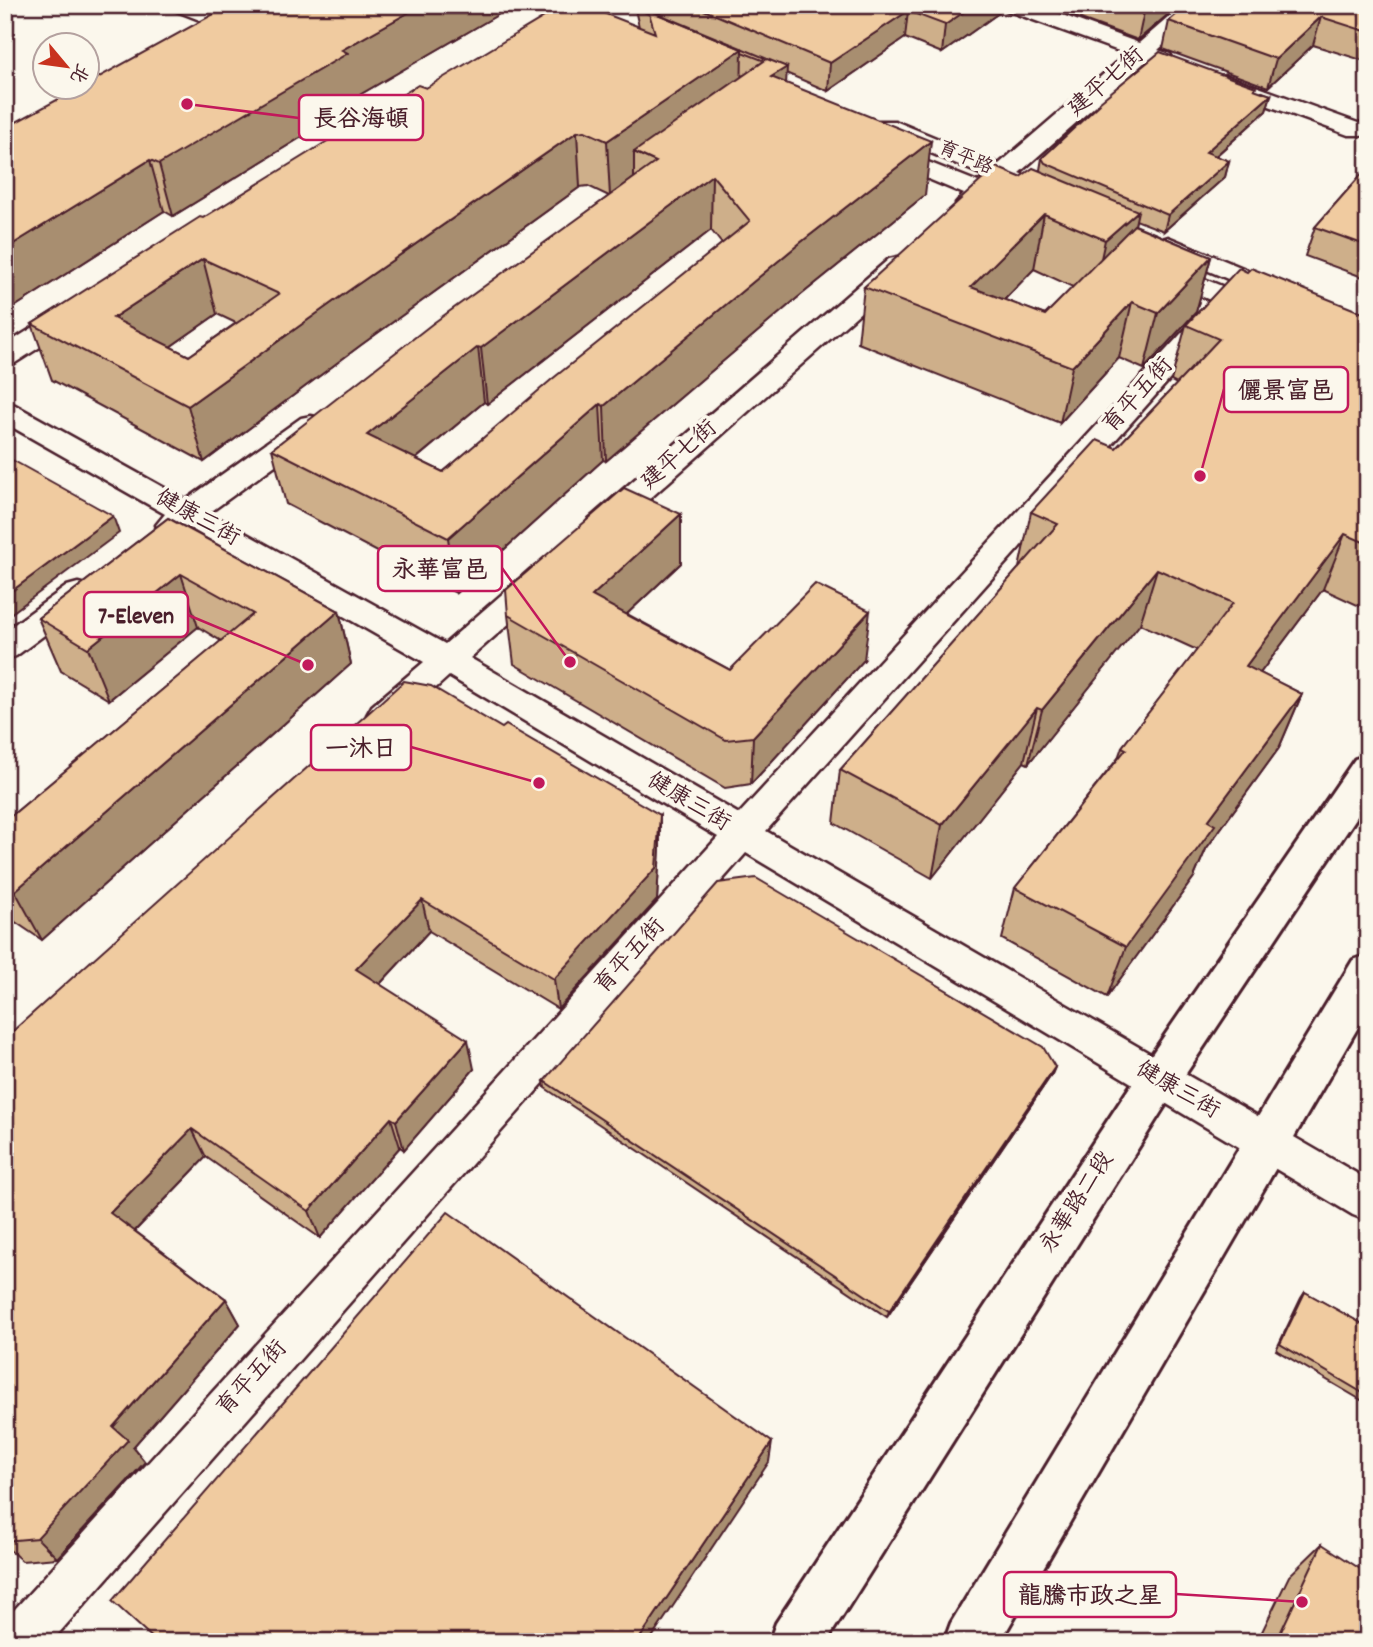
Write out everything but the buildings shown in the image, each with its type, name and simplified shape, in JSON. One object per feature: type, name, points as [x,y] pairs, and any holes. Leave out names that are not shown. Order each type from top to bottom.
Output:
[{"type":"street","points":[[179,59],[214,39],[222,21],[182,5]]},
{"type":"street","points":[[600,5],[699,47]]},
{"type":"street","points":[[1014,5],[1180,66]]},
{"type":"street","name":"建平七街","points":[[949,220],[1196,5]]},
{"type":"street","points":[[548,13],[617,38]]},
{"type":"street","points":[[1205,75],[1356,130],[1368,128]]},
{"type":"street","name":"育平路","points":[[862,116],[991,184],[1018,209]]},
{"type":"street","name":"育平路","points":[[866,144],[991,184],[1038,190]]},
{"type":"street","points":[[1150,237],[1238,288],[1279,319]]},
{"type":"street","name":"建平七街","points":[[363,734],[918,248]]},
{"type":"street","points":[[1142,261],[1238,288],[1368,330]]},
{"type":"street","name":"育平五街","points":[[15,1636],[1238,288]]},
{"type":"street","points":[[5,357],[99,298]]},
{"type":"street","points":[[155,537],[334,409]]},
{"type":"street","name":"健康三街","points":[[5,411],[447,660],[1368,1202]]},
{"type":"street","points":[[5,648],[102,577]]},
{"type":"street","name":"永華路二段","points":[[795,1642],[1158,1080],[1368,769]]},
{"type":"street","points":[[970,1642],[1368,972]]},
{"type":"place","name":"長谷海頓","points":[[187,104]]},
{"type":"place","name":"儷景富邑","points":[[1200,476]]},
{"type":"place","name":"永華富邑","points":[[570,662]]},
{"type":"place","name":"7-Eleven","points":[[308,665]]},
{"type":"place","name":"一沐日","points":[[539,783]]},
{"type":"place","name":"龍騰市政之星","points":[[1302,1602]]}]
